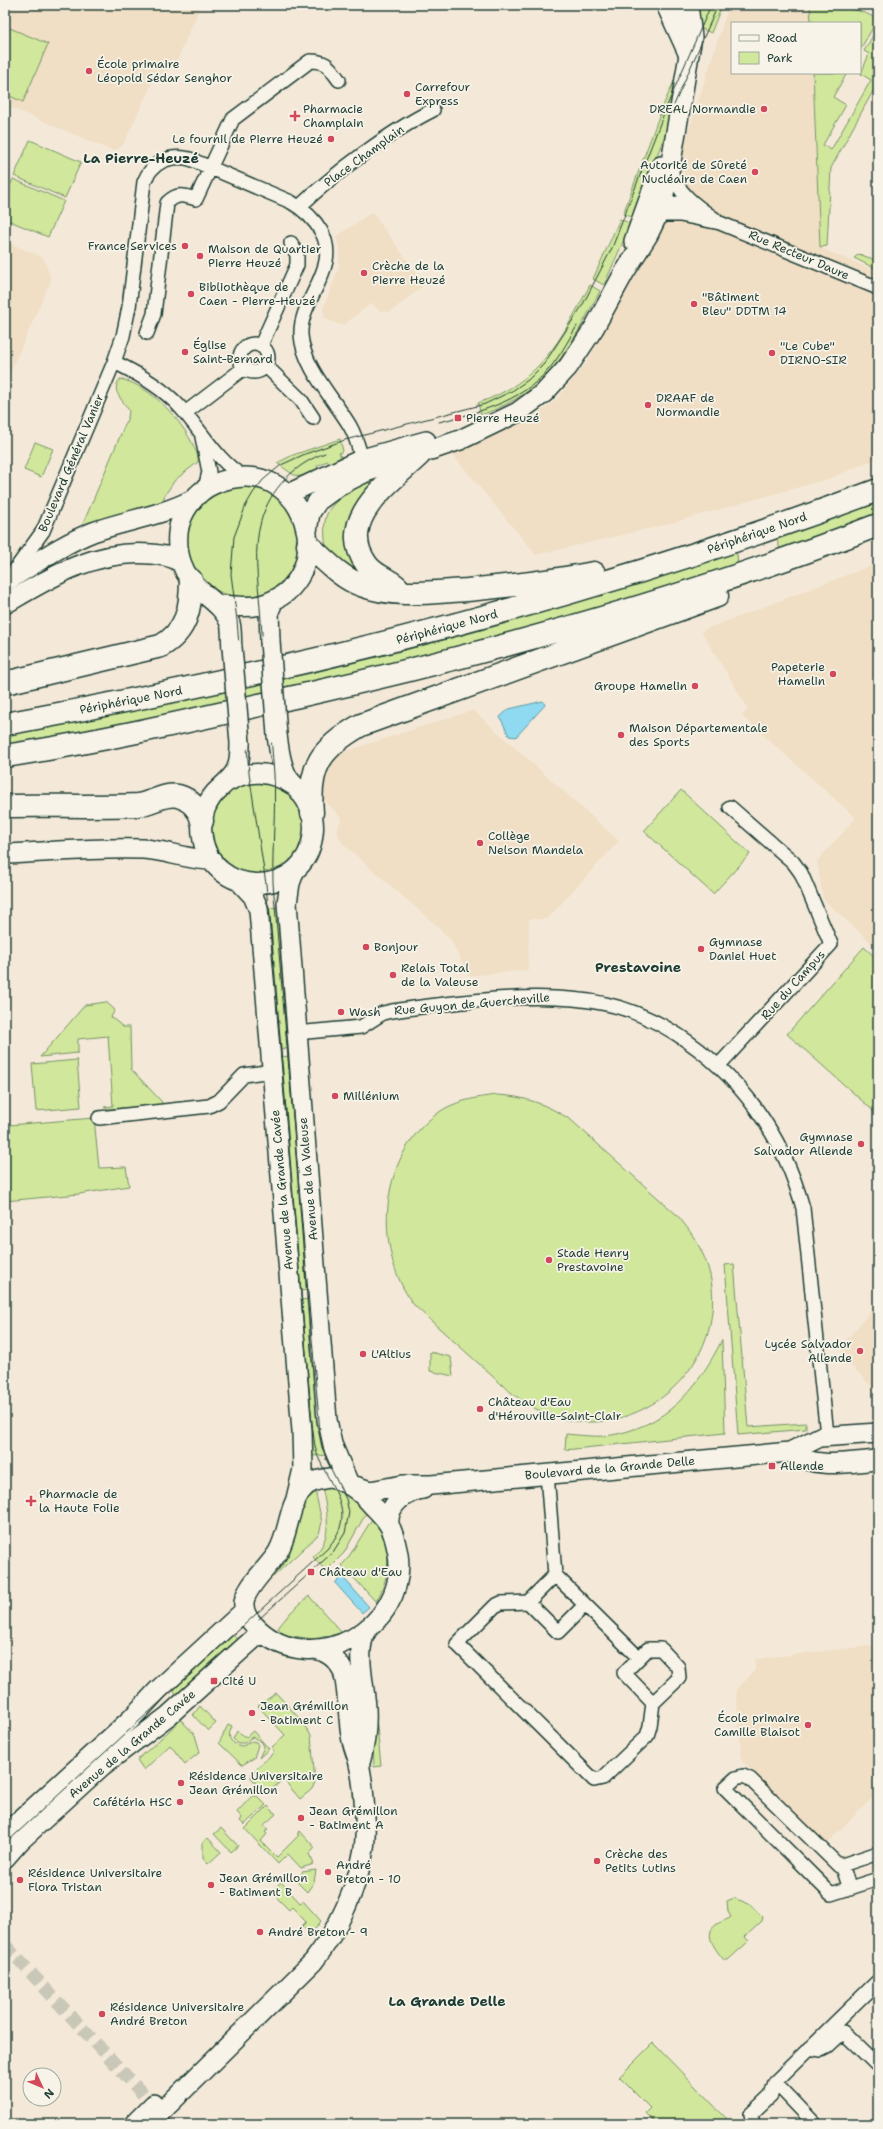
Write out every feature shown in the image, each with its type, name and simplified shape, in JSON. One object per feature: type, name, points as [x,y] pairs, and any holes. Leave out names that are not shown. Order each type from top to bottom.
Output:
[{"type":"highway","points":[[402,593],[396,586],[373,572],[364,560],[358,545],[357,528],[362,513],[370,503],[419,455]]},
{"type":"highway","name":"Périphérique Nord","points":[[5,724],[200,686],[332,657],[553,598],[650,569],[878,490]]},
{"type":"highway","points":[[5,756],[211,716],[408,671],[595,619],[815,549],[878,525]]},
{"type":"highway","points":[[308,538],[338,572],[360,585],[386,592],[402,593],[452,591],[550,581],[594,573],[626,565],[650,569]]},
{"type":"highway","points":[[408,671],[433,676],[745,586],[814,564],[878,540]]},
{"type":"highway","points":[[5,683],[161,646],[177,635],[186,621],[191,601],[186,571]]},
{"type":"highway","points":[[312,813],[310,798],[313,779],[322,756],[337,739],[361,725],[745,586]]},
{"type":"highway","points":[[5,806],[138,805],[176,796],[185,799],[194,806],[201,816],[202,828]]},
{"type":"main road","points":[[219,605],[248,607],[274,600],[291,587],[305,561],[310,513],[318,501],[364,465],[419,455],[460,440],[518,412],[531,403],[559,378],[583,346],[624,273],[648,235],[676,127],[685,80],[688,53],[692,37],[688,5]]},
{"type":"main road","points":[[669,7],[688,53]]},
{"type":"main road","points":[[624,273],[655,208]]},
{"type":"main road","points":[[288,494],[364,465],[394,449],[489,425]]},
{"type":"main road","points":[[7,581],[72,541],[93,532],[167,511],[219,482],[244,478],[270,481],[288,494],[302,514],[308,538]]},
{"type":"main road","points":[[178,854],[191,847],[202,828],[209,801],[227,782],[238,764],[240,743],[230,623],[219,605],[198,589],[186,571],[178,548],[178,531],[181,521],[199,494]]},
{"type":"main road","points":[[10,601],[67,569],[95,559],[138,553],[165,556],[186,571]]},
{"type":"main road","points":[[202,828],[206,849],[212,860],[224,873],[240,882],[253,884],[273,883],[295,870],[306,857],[312,843],[314,828],[312,813],[304,797],[293,784],[282,766],[277,735],[269,611],[274,600]]},
{"type":"main road","points":[[227,782],[242,775],[258,773],[274,775],[293,784]]},
{"type":"main road","points":[[5,854],[144,849],[178,854],[195,860],[212,860]]},
{"type":"main road","name":"Avenue de la Valeuse","points":[[295,870],[290,883],[287,903],[327,1420],[335,1453],[349,1484]]},
{"type":"main road","name":"Avenue de la Grande Cavée","points":[[240,882],[252,896],[258,910],[302,1431],[303,1469],[295,1503]]},
{"type":"main road","name":"Boulevard de la Grande Delle","points":[[295,1503],[304,1488],[313,1481],[329,1478],[370,1491],[403,1484],[431,1485],[790,1452],[797,1447],[821,1437],[878,1433]]},
{"type":"main road","points":[[821,1437],[812,1447],[812,1452],[823,1464]]},
{"type":"main road","points":[[790,1452],[798,1458],[823,1464],[878,1460]]},
{"type":"main road","points":[[295,1503],[281,1546],[268,1568],[247,1593],[244,1611],[267,1637],[293,1648],[316,1649],[349,1641],[367,1630],[388,1605],[398,1579],[397,1550],[389,1524],[369,1502],[349,1484]]},
{"type":"main road","name":"Boulevard de la Grande Delle","points":[[389,1524],[392,1510],[402,1497],[406,1494],[425,1489],[431,1485]]},
{"type":"main road","name":"Avenue de la Grande Cavée","points":[[5,1834],[130,1720],[158,1690],[244,1611]]},
{"type":"main road","points":[[360,1765],[365,1743],[366,1720],[360,1648],[367,1630]]},
{"type":"main road","name":"Avenue de la Grande Cavée","points":[[5,1858],[20,1841],[102,1766],[168,1716],[261,1632]]},
{"type":"main road","points":[[134,2124],[257,2010],[314,1962],[331,1938],[334,1928],[352,1891],[364,1847],[365,1831],[360,1765],[351,1738],[342,1670],[333,1658],[316,1649]]},
{"type":"main road","points":[[149,2124],[257,2010]]},
{"type":"street","points":[[147,332],[154,314],[168,203],[174,196],[180,194],[196,199],[233,119],[310,61],[321,61],[327,64],[339,80]]},
{"type":"street","name":"Place Champlain","points":[[299,207],[317,190],[387,138],[433,110]]},
{"type":"street","name":"Boulevard Général Vanier","points":[[7,581],[43,531],[114,362],[123,336],[129,308],[138,246],[142,193],[150,171],[164,160],[175,157],[190,159],[210,168]]},
{"type":"street","name":"Rue Recteur Daure","points":[[667,164],[672,176],[682,192],[702,210],[720,222],[878,288]]},
{"type":"street","points":[[210,168],[299,207],[318,225],[325,240],[327,250],[325,267],[302,324],[301,334],[306,356],[351,427],[364,465]]},
{"type":"street","name":"Rue Recteur Daure","points":[[655,208],[683,203],[702,210]]},
{"type":"street","name":"Rue Recteur Daure","points":[[655,208],[664,215],[720,222]]},
{"type":"street","name":"Rue Recteur Daure","points":[[648,235],[662,224],[689,217]]},
{"type":"street","points":[[261,345],[297,265],[297,255],[291,244]]},
{"type":"street","points":[[252,343],[261,345],[268,352],[269,357],[266,366],[253,372],[244,368],[240,360],[242,351],[252,343]]},
{"type":"street","points":[[114,362],[131,370],[161,390],[185,413],[227,465],[244,478]]},
{"type":"street","points":[[266,366],[301,400],[313,418]]},
{"type":"street","points":[[185,413],[244,368]]},
{"type":"street","points":[[199,494],[209,472],[201,433]]},
{"type":"street","points":[[7,581],[10,601]]},
{"type":"street","name":"Rue du Campus","points":[[719,1065],[831,944],[802,873],[793,862],[730,807]]},
{"type":"street","name":"Rue Guyon de Guercheville","points":[[296,1034],[361,1027],[383,1013],[392,1010],[537,997],[562,998],[607,1004],[642,1015],[686,1040],[719,1065],[744,1092],[774,1134],[797,1185],[803,1208],[821,1437]]},
{"type":"street","points":[[99,1118],[203,1108],[219,1101],[244,1074],[272,1071]]},
{"type":"street","points":[[547,1474],[555,1575],[639,1658]]},
{"type":"street","points":[[555,1575],[528,1602],[501,1602],[495,1606],[457,1644],[594,1780],[603,1778],[647,1736],[653,1703],[679,1678],[678,1667],[661,1648],[648,1649],[624,1673],[653,1703]]},
{"type":"street","points":[[528,1602],[558,1632],[585,1605]]},
{"type":"street","points":[[878,1853],[839,1866],[750,1779],[744,1776],[736,1778],[725,1788],[831,1894],[878,1879]]},
{"type":"street","points":[[842,1865],[850,1889]]},
{"type":"street","points":[[753,2124],[751,2114],[771,2095],[775,2082],[878,1981]]},
{"type":"street","points":[[809,2048],[821,2050],[827,2047],[843,2032],[878,2066]]},
{"type":"street","points":[[775,2082],[815,2124]]},
{"type":"shaded area","points":[[5,5],[201,5],[175,65],[171,69],[155,77],[124,143],[120,148],[113,151],[5,105]]},
{"type":"shaded area","points":[[729,5],[810,5],[811,22],[731,22],[731,74],[812,74],[820,248],[878,272],[878,458],[828,479],[660,526],[536,555],[449,450],[520,424],[535,416],[556,400],[587,362],[621,300],[645,249],[683,148]]},
{"type":"shaded area","points":[[372,212],[420,278],[422,287],[390,312],[380,311],[371,303],[344,325],[336,324],[325,318],[323,309],[339,268],[339,248],[336,237]]},
{"type":"shaded area","points":[[5,241],[44,258],[51,280],[5,384]]},
{"type":"shaded area","points":[[878,563],[878,949],[823,899],[817,861],[856,818],[742,716],[748,708],[701,631]]},
{"type":"shaded area","name":"Collège Nelson Mandela","points":[[473,710],[619,841],[547,919],[529,919],[528,970],[469,976],[451,940],[343,844],[336,830],[342,819],[306,780],[325,758]]},
{"type":"shaded area","name":"Lycée Salvador Allende","points":[[878,1303],[878,1390],[873,1391],[871,1384],[870,1385],[843,1357],[842,1345]]},
{"type":"shaded area","name":"École primaire Camille Blaisot","points":[[878,1645],[878,1792],[825,1845],[742,1761],[736,1690],[755,1671],[755,1659]]},
{"type":"green space","points":[[697,5],[722,5],[711,33],[700,28]]},
{"type":"green space","points":[[810,5],[854,10],[870,15],[875,19],[875,24],[861,48],[861,22],[811,22]]},
{"type":"green space","points":[[5,26],[48,44],[23,102],[5,94]]},
{"type":"green space","points":[[878,27],[878,82],[831,168],[827,246],[820,247],[813,74],[846,74],[833,97],[846,105],[823,145],[831,150],[871,80],[861,74],[869,54],[864,51]]},
{"type":"green space","points":[[676,77],[671,119],[633,218],[623,214],[662,108]]},
{"type":"green space","points":[[30,140],[81,162],[65,198],[14,176]]},
{"type":"green space","points":[[13,179],[64,201],[48,237],[5,219],[5,197]]},
{"type":"green space","points":[[620,219],[631,224],[604,285],[593,279]]},
{"type":"green space","points":[[859,254],[878,261],[878,270],[854,258]]},
{"type":"green space","points":[[590,285],[600,291],[578,332],[554,366],[541,381],[524,394],[505,405],[481,415],[478,403],[500,394],[518,383],[533,371],[546,357],[569,324]]},
{"type":"green space","points":[[120,379],[143,388],[164,405],[182,426],[189,437],[197,454],[198,462],[175,480],[165,495],[160,508],[86,527],[83,524],[128,417],[129,411],[118,395],[116,388]]},
{"type":"green space","points":[[340,439],[343,451],[339,453],[341,457],[330,464],[327,461],[317,466],[319,470],[306,476],[297,476],[277,463],[293,455]]},
{"type":"green space","points":[[35,442],[53,449],[41,477],[24,470]]},
{"type":"green space","points":[[392,473],[357,515],[384,588],[326,554],[325,523],[327,514],[332,506],[346,494],[365,484]]},
{"type":"green space","points":[[243,485],[265,489],[283,501],[295,519],[299,541],[295,563],[283,581],[265,593],[243,597],[221,593],[203,581],[191,563],[187,541],[191,519],[203,501],[221,489]]},
{"type":"green space","points":[[878,498],[878,517],[780,549],[777,540],[780,534]]},
{"type":"green space","points":[[731,551],[737,554],[738,566],[646,596],[325,682],[5,748],[5,731]]},
{"type":"green space","points":[[257,781],[275,785],[290,795],[300,810],[304,828],[300,846],[290,861],[275,871],[257,875],[239,871],[224,861],[214,846],[210,828],[214,810],[224,795],[239,785]]},
{"type":"green space","points":[[681,790],[750,854],[713,894],[644,831]]},
{"type":"green space","points":[[283,907],[293,1048],[276,1050],[261,908]]},
{"type":"green space","points":[[864,947],[878,960],[878,1115],[787,1034]]},
{"type":"green space","points":[[106,1002],[115,1010],[111,1017],[123,1027],[130,1027],[131,1069],[162,1102],[162,1105],[109,1109],[104,1107],[113,1106],[108,1036],[78,1039],[78,1053],[40,1057],[85,1005]]},
{"type":"green space","points":[[293,1056],[312,1290],[295,1291],[277,1057]]},
{"type":"green space","points":[[77,1060],[81,1107],[36,1111],[32,1064]]},
{"type":"green space","name":"Stade Henry Prestavoine","points":[[497,1095],[517,1097],[536,1102],[571,1120],[677,1215],[690,1231],[700,1248],[708,1267],[712,1287],[711,1317],[703,1346],[689,1371],[669,1392],[645,1408],[618,1418],[589,1422],[559,1418],[535,1409],[505,1387],[414,1305],[400,1282],[391,1256],[387,1228],[388,1201],[395,1174],[406,1148],[422,1127],[444,1109],[463,1101]]},
{"type":"green space","points":[[94,1118],[99,1168],[126,1167],[129,1186],[79,1194],[5,1201],[5,1139],[10,1136],[9,1125]]},
{"type":"green space","points":[[734,1264],[748,1427],[806,1423],[806,1429],[738,1435],[725,1265]]},
{"type":"green space","points":[[314,1299],[331,1455],[310,1456],[297,1300]]},
{"type":"green space","points":[[722,1340],[725,1433],[565,1450],[566,1434],[606,1436],[627,1431],[646,1424],[662,1415],[677,1404],[690,1390],[712,1358]]},
{"type":"green space","points":[[430,1352],[451,1357],[453,1376],[430,1371]]},
{"type":"green space","points":[[322,1487],[338,1488],[369,1508],[344,1553],[326,1571],[313,1557],[320,1550],[326,1533],[327,1515]]},
{"type":"green space","points":[[315,1490],[322,1522],[319,1534],[273,1577],[271,1575],[303,1501]]},
{"type":"green space","points":[[374,1516],[384,1537],[388,1559],[385,1581],[376,1602],[342,1565]]},
{"type":"green space","points":[[309,1596],[342,1633],[313,1639],[285,1635],[278,1628],[290,1613]]},
{"type":"green space","points":[[229,1630],[241,1644],[181,1700],[168,1685]]},
{"type":"green space","points":[[276,1693],[298,1717],[311,1735],[315,1782],[312,1789],[300,1799],[283,1779],[267,1794],[251,1778],[252,1773],[274,1752],[272,1747],[285,1735],[258,1706]]},
{"type":"green space","points":[[200,1706],[216,1723],[208,1731],[193,1715]]},
{"type":"green space","points":[[375,1717],[381,1766],[374,1767],[373,1741]]},
{"type":"green space","points":[[181,1720],[195,1735],[200,1752],[185,1764],[170,1745],[144,1770],[137,1760]]},
{"type":"green space","points":[[228,1725],[231,1725],[232,1727],[230,1737],[235,1744],[243,1746],[252,1741],[256,1742],[258,1745],[254,1758],[242,1765],[219,1743]]},
{"type":"green space","points":[[237,1731],[246,1737],[253,1731],[269,1749],[259,1758],[264,1747],[262,1742],[252,1737],[245,1743],[238,1743],[233,1739]]},
{"type":"green space","points":[[252,1796],[257,1796],[266,1805],[244,1825],[240,1821],[242,1818],[237,1812]]},
{"type":"green space","points":[[268,1806],[276,1814],[264,1825],[268,1830],[265,1832],[267,1834],[261,1841],[277,1857],[299,1835],[297,1834],[300,1831],[315,1848],[309,1854],[314,1864],[301,1868],[288,1854],[278,1864],[245,1829]]},
{"type":"green space","points":[[221,1828],[238,1846],[231,1852],[214,1834]]},
{"type":"green space","points":[[208,1838],[221,1852],[208,1864],[203,1858],[203,1842]]},
{"type":"green space","points":[[316,1870],[314,1882],[307,1892],[298,1883],[302,1872]]},
{"type":"green space","points":[[281,1882],[300,1903],[303,1901],[321,1921],[311,1935],[302,1926],[306,1922],[292,1907],[289,1910],[271,1892]]},
{"type":"green space","points":[[734,1898],[749,1904],[763,1917],[762,1921],[745,1937],[749,1941],[728,1960],[724,1960],[711,1941],[710,1936],[714,1927],[731,1917],[728,1912],[727,1901]]},
{"type":"green space","points":[[653,2043],[730,2122],[728,2124],[656,2124],[645,2113],[650,2108],[619,2077]]},
{"type":"water","points":[[543,701],[545,705],[516,737],[509,736],[500,717],[509,709]]},
{"type":"water","points":[[342,1576],[369,1607],[362,1613],[335,1583]]},
{"type":"tunnel","points":[[5,1945],[153,2105]]},
{"type":"tram line","points":[[5,1844],[327,1549],[336,1537],[341,1525],[342,1514],[340,1504],[337,1494],[318,1457],[315,1448],[312,1424],[266,884],[249,773],[237,620],[231,574],[234,537],[246,505],[263,480],[281,465],[305,454],[345,440],[485,404],[512,391],[528,380],[544,364],[582,306],[612,248],[666,108],[711,5]]},
{"type":"tram line","points":[[674,105],[718,5]]},
{"type":"tram line","points":[[439,422],[504,402],[532,385],[545,374],[556,360],[577,326]]},
{"type":"tram line","points":[[259,1619],[333,1552],[345,1533],[349,1512],[346,1499],[326,1459],[320,1432],[273,883],[275,801],[274,774],[257,564],[257,542],[261,521],[265,509],[277,488],[294,471],[325,453]]},
{"type":"place","name":"École primaire Léopold Sédar Senghor","points":[[89,71]]},
{"type":"place","name":"Carrefour Express","points":[[407,94]]},
{"type":"place","name":"DREAL Normandie","points":[[764,109]]},
{"type":"place","name":"Pharmacie Champlain","points":[[295,116]]},
{"type":"place","name":"Le fournil de Pierre Heuzé","points":[[331,139]]},
{"type":"place","name":"Autorité de Sûreté Nucléaire de Caen","points":[[755,172]]},
{"type":"place","name":"France Services","points":[[185,246]]},
{"type":"place","name":"Maison de Quartier Pierre Heuzé","points":[[200,256]]},
{"type":"place","name":"Crèche de la Pierre Heuzé","points":[[364,273]]},
{"type":"place","name":"Bibliothèque de Caen - Pierre-Heuzé","points":[[191,294]]},
{"type":"place","name":"\"Bâtiment Bleu\" DDTM 14","points":[[694,304]]},
{"type":"place","name":"Église Saint-Bernard","points":[[185,352]]},
{"type":"place","name":"\"Le Cube\" DIRNO-SIR","points":[[772,353]]},
{"type":"place","name":"DRAAF de Normandie","points":[[648,405]]},
{"type":"place","name":"Pierre Heuzé","points":[[458,418]]},
{"type":"place","name":"Papeterie Hamelin","points":[[833,674]]},
{"type":"place","name":"Groupe Hamelin","points":[[695,686]]},
{"type":"place","name":"Maison Départementale des Sports","points":[[621,735]]},
{"type":"place","name":"Collège Nelson Mandela","points":[[480,843]]},
{"type":"place","name":"Bonjour","points":[[366,947]]},
{"type":"place","name":"Gymnase Daniel Huet","points":[[701,949]]},
{"type":"place","name":"Relais Total de la Valeuse","points":[[393,975]]},
{"type":"place","name":"Wash","points":[[341,1012]]},
{"type":"place","name":"Millénium","points":[[335,1096]]},
{"type":"place","name":"Gymnase Salvador Allende","points":[[861,1144]]},
{"type":"place","name":"Stade Henry Prestavoine","points":[[549,1260]]},
{"type":"place","name":"Lycée Salvador Allende","points":[[860,1351]]},
{"type":"place","name":"L'Altius","points":[[363,1354]]},
{"type":"place","name":"Château d'Eau d'Hérouville-Saint-Clair","points":[[480,1409]]},
{"type":"place","name":"Allende","points":[[772,1466]]},
{"type":"place","name":"Pharmacie de la Haute Folie","points":[[31,1501]]},
{"type":"place","name":"Château d'Eau","points":[[311,1572]]},
{"type":"place","name":"Cité U","points":[[214,1681]]},
{"type":"place","name":"Jean Grémillon - Batiment C","points":[[252,1713]]},
{"type":"place","name":"École primaire Camille Blaisot","points":[[808,1725]]},
{"type":"place","name":"Résidence Universitaire Jean Grémillon","points":[[181,1783]]},
{"type":"place","name":"Cafétéria HSC","points":[[180,1802]]},
{"type":"place","name":"Jean Grémillon - Batiment A","points":[[301,1818]]},
{"type":"place","name":"Crèche des Petits Lutins","points":[[597,1861]]},
{"type":"place","name":"André Breton - 10","points":[[328,1872]]},
{"type":"place","name":"Résidence Universitaire Flora Tristan","points":[[20,1880]]},
{"type":"place","name":"Jean Grémillon - Batiment B","points":[[211,1885]]},
{"type":"place","name":"André Breton - 9","points":[[260,1932]]},
{"type":"place","name":"Résidence Universitaire André Breton","points":[[102,2014]]},
{"type":"district","name":"La Pierre-Heuzé","points":[[141,158]]},
{"type":"district","name":"Prestavoine","points":[[638,967]]},
{"type":"district","name":"La Grande Delle","points":[[447,2001]]}]
